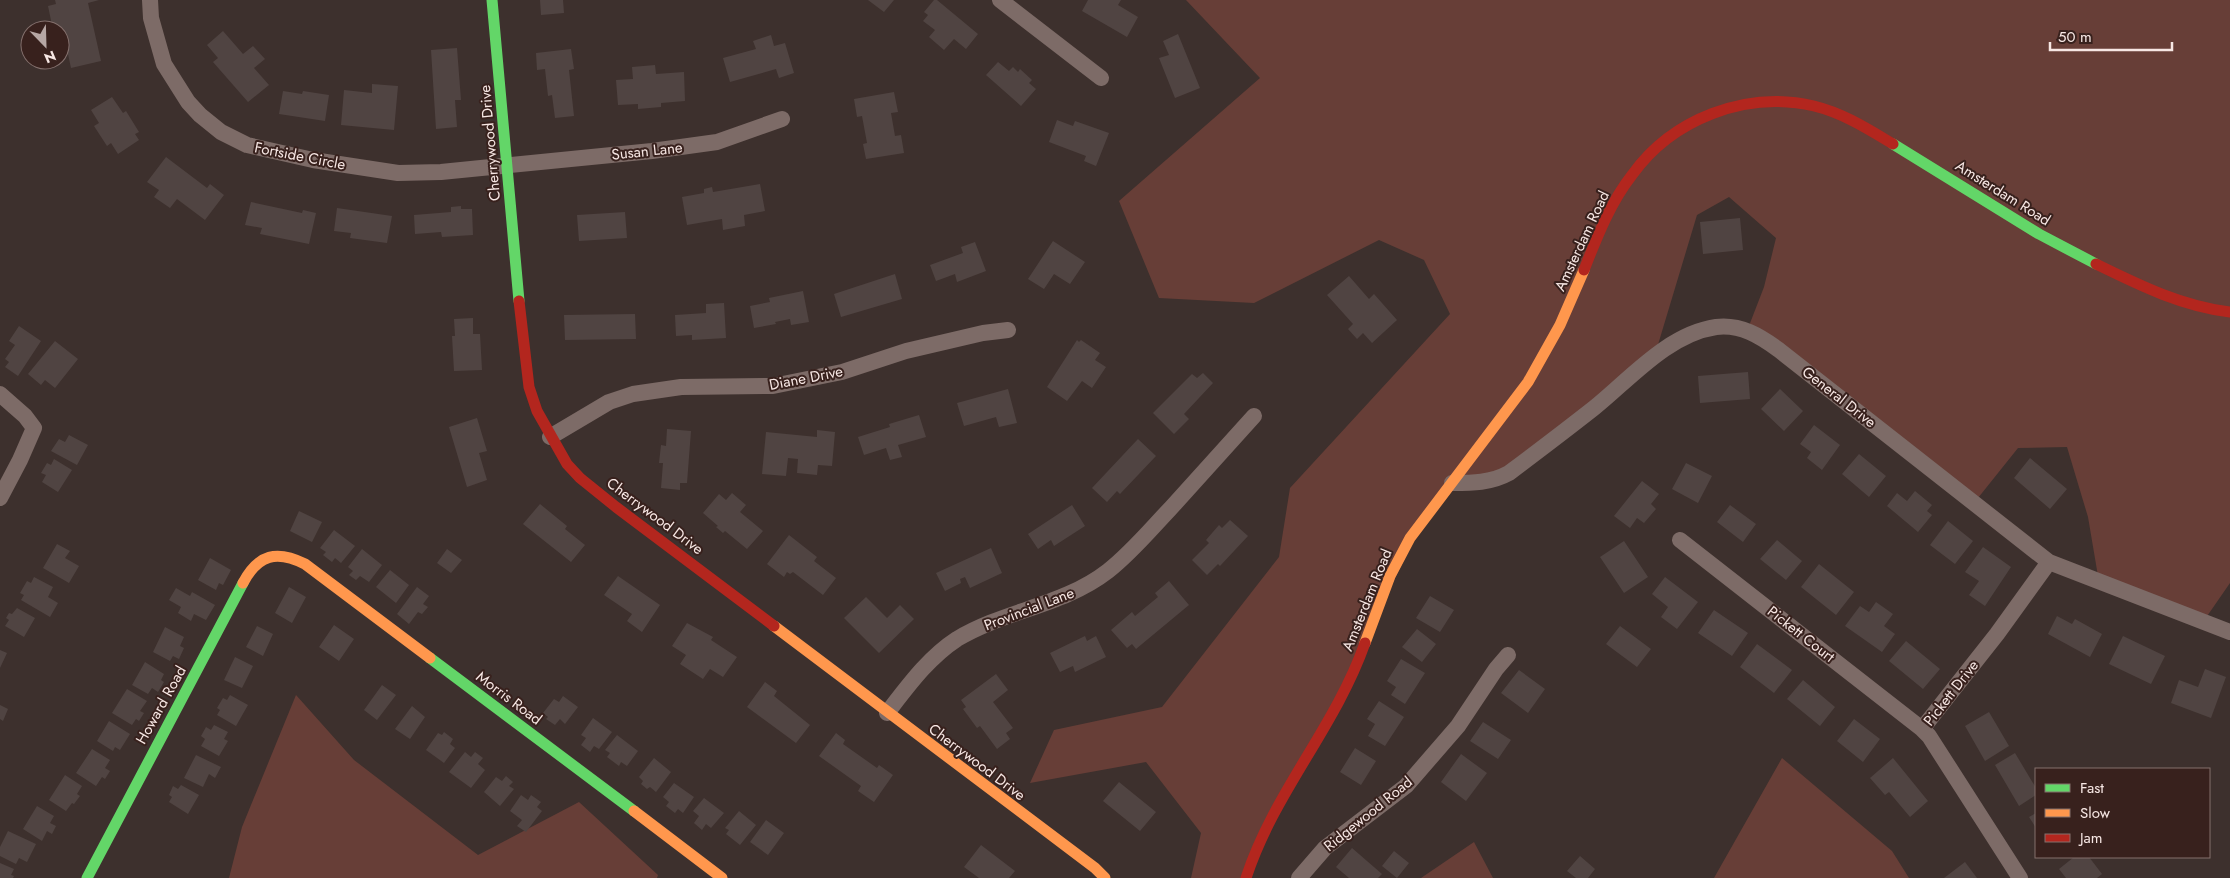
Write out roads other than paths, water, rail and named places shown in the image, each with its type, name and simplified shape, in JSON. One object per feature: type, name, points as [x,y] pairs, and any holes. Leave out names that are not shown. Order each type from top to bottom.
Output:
[{"type":"street","name":"Fortside Circle","points":[[150,0],[151,18],[164,64],[179,89],[200,115],[221,132],[247,145],[313,160],[398,173],[440,172],[507,164]]},
{"type":"street","name":"Cherrywood Drive","points":[[492,0],[518,290],[530,387],[537,411],[567,464],[609,502],[1095,868],[1105,878]]},
{"type":"street","points":[[1000,0],[1101,78]]},
{"type":"street","name":"Amsterdam Road","points":[[1246,878],[1254,852],[1277,805],[1344,696],[1398,559],[1410,538],[1528,382],[1573,297],[1600,231],[1620,193],[1641,161],[1659,143],[1676,131],[1698,120],[1744,105],[1785,102],[1812,106],[1848,118],[1923,161],[2061,247],[2136,283],[2186,303],[2230,312]]},
{"type":"street","name":"Susan Lane","points":[[507,164],[652,151],[717,142],[782,119]]},
{"type":"street","name":"General Drive","points":[[1452,483],[1478,483],[1509,474],[1654,358],[1682,338],[1707,329],[1732,327],[1759,336],[1779,350],[2049,562],[2230,632]]},
{"type":"street","name":"Diane Drive","points":[[550,437],[609,402],[633,394],[681,387],[773,386],[842,372],[906,351],[983,333],[1008,330]]},
{"type":"street","points":[[0,394],[25,416],[34,428],[0,498]]},
{"type":"street","name":"Provincial Lane","points":[[887,713],[929,662],[959,638],[983,627],[1058,600],[1081,588],[1108,570],[1143,538],[1254,416]]},
{"type":"street","name":"Pickett Court","points":[[1680,540],[1922,729]]},
{"type":"street","name":"Howard Road","points":[[87,878],[165,727],[248,573],[257,564],[271,555]]},
{"type":"street","name":"Morris Road","points":[[271,555],[291,556],[305,564],[722,878]]},
{"type":"street","name":"Pickett Drive","points":[[2020,878],[1929,736],[1922,729],[1997,634],[2049,562]]},
{"type":"street","name":"Ridgewood Road","points":[[1299,878],[1325,848],[1406,786],[1458,726],[1508,655]]}]
